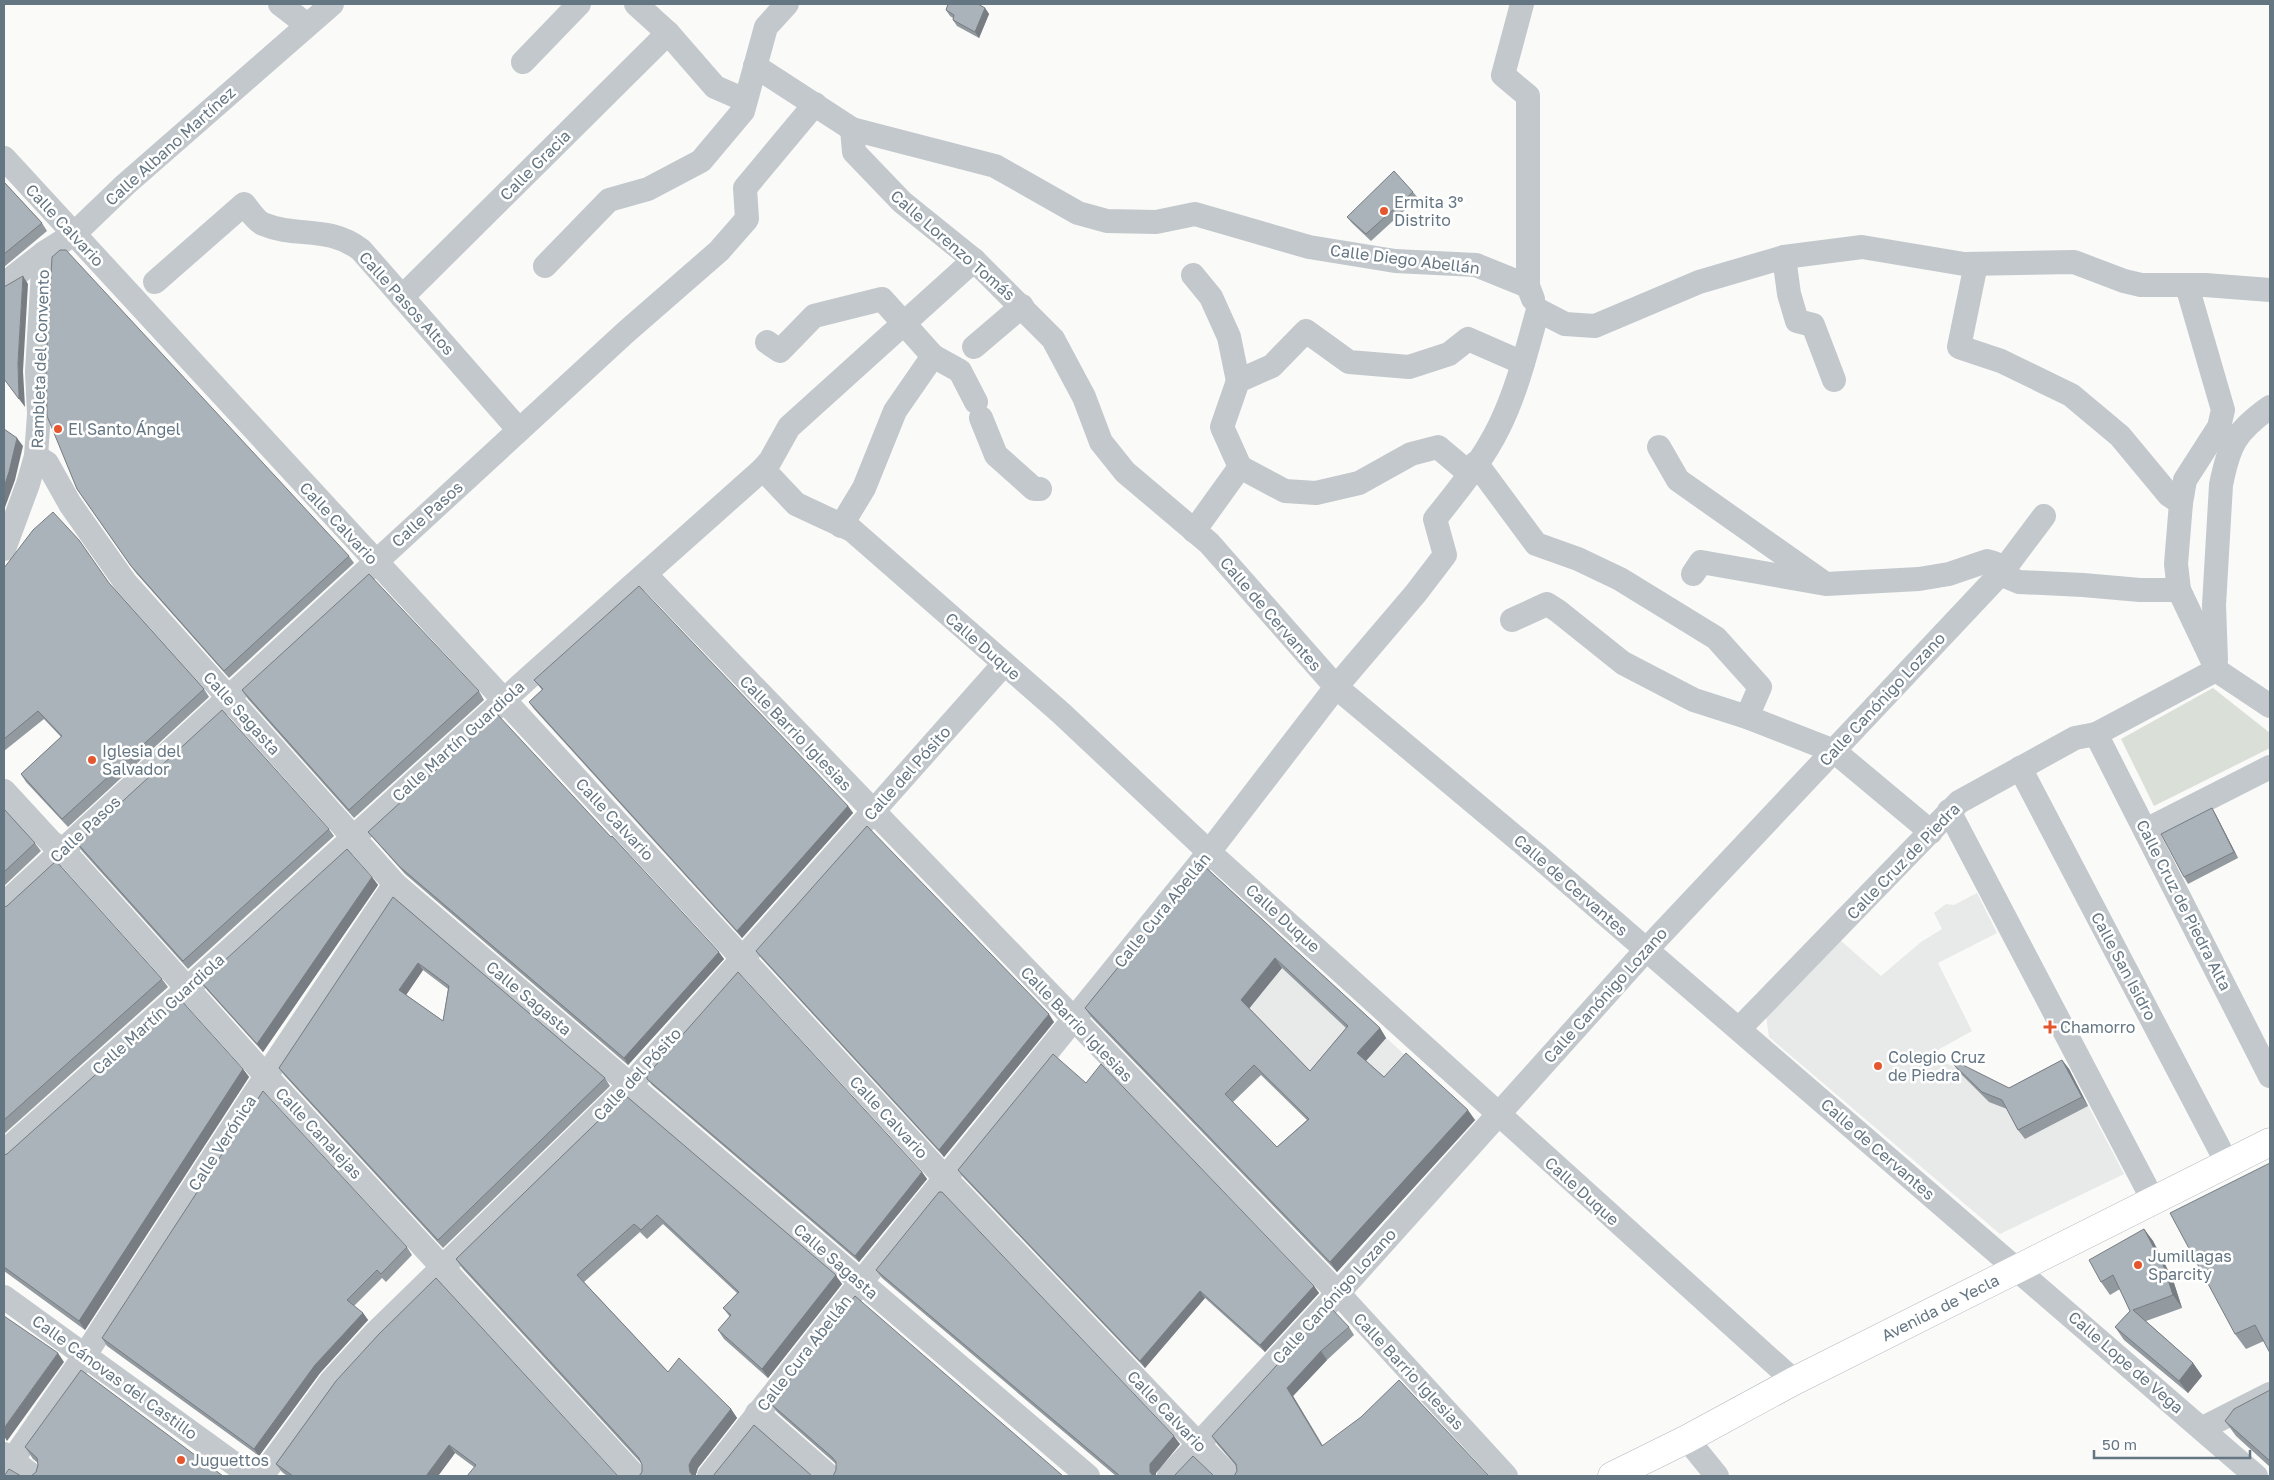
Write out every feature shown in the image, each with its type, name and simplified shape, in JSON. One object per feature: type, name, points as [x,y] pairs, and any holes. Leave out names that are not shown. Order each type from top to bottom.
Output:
[{"type":"main road","name":"Avenida de Yecla","points":[[1612,1476],[1687,1439],[1794,1381],[2270,1142]]},
{"type":"street","name":"Calle Albano Martínez","points":[[4,284],[44,253],[74,234],[126,184],[292,11],[332,4]]},
{"type":"street","points":[[522,62],[579,4]]},
{"type":"street","points":[[636,4],[668,33],[715,87],[745,100]]},
{"type":"street","points":[[545,266],[609,200],[648,189],[701,161],[743,111],[766,27],[787,4]]},
{"type":"street","points":[[1522,4],[1503,75],[1528,96],[1528,286],[1538,310],[1565,324],[1595,326],[1699,282],[1784,257],[1862,247],[1964,264],[2074,262],[2124,282],[2141,286],[2205,285],[2270,290]]},
{"type":"street","name":"Calle Gracia","points":[[402,297],[668,33]]},
{"type":"street","name":"Calle Diego Abellán","points":[[756,66],[852,129],[995,166],[1078,213],[1107,221],[1156,222],[1195,214],[1309,247],[1395,261],[1476,265],[1528,286]]},
{"type":"street","name":"Calle Pasos","points":[[4,904],[374,562],[626,332],[719,251],[747,219],[745,188],[815,104]]},
{"type":"street","name":"Calle Lorenzo Tomás","points":[[852,129],[854,152],[902,202],[974,260],[1053,339],[1084,397],[1101,442],[1125,472],[1202,537]]},
{"type":"street","name":"Calle Calvario","points":[[4,158],[374,562],[504,699],[946,1179],[1230,1476]]},
{"type":"street","name":"Calle Pasos Altos","points":[[155,282],[244,204],[262,224],[291,230],[322,233],[351,242],[361,250],[519,430]]},
{"type":"street","name":"Rambleta del Convento","points":[[4,549],[28,484],[36,456],[39,414],[37,372],[44,253]]},
{"type":"street","points":[[1784,257],[1789,294],[1797,321],[1813,325],[1834,380]]},
{"type":"street","name":"Calle Martín Guardiola","points":[[4,1152],[188,988],[504,699],[646,575],[763,469],[770,461],[789,427],[974,260]]},
{"type":"street","points":[[1976,264],[1959,348],[2001,361],[2071,394],[2120,436],[2169,495],[2181,503]]},
{"type":"street","points":[[1193,275],[1212,297],[1229,336],[1238,382],[1222,427],[1240,468],[1285,491],[1316,493],[1360,483],[1410,454],[1438,447],[1473,468],[1536,544],[1578,559],[1620,579],[1716,638],[1760,687],[1747,717]]},
{"type":"street","points":[[2187,286],[2223,410],[2220,427],[2185,480],[2181,503],[2176,564],[2179,590],[2216,669],[2270,706]]},
{"type":"street","points":[[767,342],[780,351],[814,316],[882,299],[903,324],[956,357],[960,372],[979,410],[996,455],[1034,489],[1040,489]]},
{"type":"street","points":[[842,526],[864,488],[895,411],[956,357],[1022,306]]},
{"type":"street","name":"Calle Cura Abellán","points":[[709,1476],[860,1282],[946,1179],[1209,852],[1336,687],[1416,593],[1444,555],[1435,518],[1473,468],[1499,427],[1524,363],[1538,310]]},
{"type":"street","points":[[1238,382],[1272,366],[1306,331],[1349,362],[1409,367],[1449,354],[1468,339],[1524,363]]},
{"type":"street","points":[[2216,669],[2214,605],[2221,485],[2230,448],[2243,428],[2270,407]]},
{"type":"street","points":[[1659,448],[1678,480],[1826,584]]},
{"type":"street","name":"Calle Sagasta","points":[[36,456],[47,463],[70,504],[125,582],[395,884],[1088,1476]]},
{"type":"street","points":[[1202,537],[1240,468]]},
{"type":"street","name":"Calle Duque","points":[[763,469],[796,504],[852,530],[1061,713],[1209,852],[1794,1381]]},
{"type":"street","name":"Calle Canónigo Lozano","points":[[1169,1476],[1338,1293],[1646,950],[2002,572],[2044,516]]},
{"type":"street","name":"Calle de Cervantes","points":[[1202,537],[1336,687],[1539,857],[2018,1269]]},
{"type":"street","points":[[1693,574],[1701,562],[1826,584],[1919,580],[1949,574],[1987,561],[1994,563],[2007,577],[2020,582],[2140,590],[2179,590]]},
{"type":"street","name":"Calle Barrio Iglesias","points":[[646,575],[872,812],[1338,1293],[1506,1476]]},
{"type":"street","points":[[1512,620],[1547,604],[1558,610],[1623,663],[1694,700],[1747,717],[1834,751],[1931,832]]},
{"type":"street","name":"Calle del Pósito","points":[[262,1476],[338,1373],[443,1267],[631,1084],[1004,664]]},
{"type":"street","name":"Calle Cruz de Piedra","points":[[1739,1029],[1959,802],[2075,738],[2096,734],[2216,669]]},
{"type":"street","name":"Calle Cruz de Piedra Alta","points":[[2096,734],[2270,1076]]},
{"type":"street","name":"Calle San Isidro","points":[[2020,768],[2227,1163]]},
{"type":"street","points":[[2146,830],[2270,768]]},
{"type":"street","name":"Calle Canalejas","points":[[4,791],[51,842],[63,850],[266,1076],[635,1476]]},
{"type":"street","points":[[1950,811],[2153,1200]]},
{"type":"street","name":"Calle Verónica","points":[[7,1462],[86,1355],[266,1076],[395,884]]},
{"type":"street","name":"Calle Lope de Vega","points":[[2018,1269],[2256,1476]]},
{"type":"street","name":"Calle Cánovas del Castillo","points":[[4,1297],[251,1476]]},
{"type":"street","points":[[2203,1428],[2270,1394]]},
{"type":"street","points":[[757,1413],[830,1476]]},
{"type":"street","points":[[1687,1439],[1717,1476]]},
{"type":"street","points":[[7,1462],[33,1476]]},
{"type":"shaded area","points":[[2213,688],[2270,733],[2270,748],[2154,806],[2121,739]]},
{"type":"shaded area","name":"Colegio Cruz de Piedra","points":[[1977,893],[1997,933],[1938,963],[1972,1031],[1936,1051],[1946,1063],[2016,1097],[2069,1069],[2124,1174],[2000,1234],[1769,1037],[1766,1015],[1840,940],[1881,976],[1921,942],[1942,929],[1934,913],[1946,904],[1954,905]]},
{"type":"shaded area","points":[[1266,928],[1476,1120],[1404,1198],[1209,998]]},
{"type":"building","points":[[948,4],[978,4],[985,8],[975,32],[953,20],[954,15],[946,10]]},
{"type":"building","name":"Ermita 3º Distrito","points":[[1394,171],[1413,192],[1366,234],[1347,217]]},
{"type":"building","points":[[4,182],[42,223],[4,254]]},
{"type":"building","points":[[60,250],[66,250],[349,556],[224,671],[131,566],[77,489],[47,416],[46,365],[52,257]]},
{"type":"building","points":[[23,276],[18,363],[19,399],[4,379],[4,287]]},
{"type":"building","points":[[4,429],[17,438],[4,487]]},
{"type":"building","points":[[53,512],[79,540],[109,583],[204,689],[62,819],[21,774],[62,736],[38,711],[4,739],[4,568],[33,530]]},
{"type":"building","points":[[369,574],[479,691],[349,810],[242,690]]},
{"type":"building","points":[[639,586],[848,806],[737,931],[529,702],[543,689],[534,680]]},
{"type":"building","points":[[222,710],[329,829],[183,961],[77,843]]},
{"type":"building","points":[[497,714],[719,952],[624,1058],[400,867],[368,832]]},
{"type":"building","points":[[2212,808],[2234,852],[2184,877],[2161,834]]},
{"type":"building","points":[[4,809],[35,843],[4,872]]},
{"type":"building","points":[[867,826],[1049,1014],[939,1150],[756,951]]},
{"type":"building","points":[[347,849],[372,877],[257,1044],[201,982]]},
{"type":"building","points":[[56,861],[162,979],[4,1120],[4,907]]},
{"type":"building","points":[[1202,864],[1380,1028],[1357,1053],[1384,1077],[1406,1053],[1468,1110],[1330,1262],[1085,1008]],"holes":[[[1275,958],[1348,1026],[1310,1071],[1241,1000]],[[1254,1065],[1309,1119],[1277,1147],[1225,1094]]]},
{"type":"building","points":[[393,897],[605,1078],[438,1240],[279,1068]],"holes":[[[418,963],[449,986],[443,1021],[399,990]]]},
{"type":"building","points":[[738,972],[922,1172],[855,1256],[647,1079],[647,1075]]},
{"type":"building","points":[[180,999],[243,1069],[79,1321],[4,1267],[4,1155]]},
{"type":"building","points":[[1053,1054],[1086,1083],[1101,1064],[1314,1286],[1260,1345],[1200,1291],[1140,1361],[958,1170]]},
{"type":"building","points":[[2062,1060],[2082,1097],[2018,1130],[2002,1100],[1982,1092],[1953,1064],[1955,1061],[2009,1088]]},
{"type":"building","points":[[263,1091],[407,1247],[381,1274],[377,1270],[347,1300],[363,1313],[315,1365],[254,1449],[102,1338]]},
{"type":"building","points":[[625,1095],[836,1275],[762,1369],[718,1330],[731,1315],[723,1308],[739,1292],[657,1215],[641,1230],[634,1224],[577,1275],[668,1372],[679,1358],[731,1409],[692,1459],[689,1465],[693,1476],[639,1476],[642,1472],[642,1465],[639,1458],[456,1259]]},
{"type":"building","points":[[2270,1163],[2270,1353],[2255,1325],[2235,1334],[2170,1213]]},
{"type":"building","points":[[939,1192],[942,1192],[1174,1436],[1150,1464],[1150,1472],[1153,1476],[1120,1476],[876,1270]]},
{"type":"building","points":[[2144,1229],[2164,1267],[2173,1295],[2133,1310],[2193,1363],[2179,1381],[2115,1327],[2130,1311],[2113,1275],[2101,1282],[2089,1260]]},
{"type":"building","points":[[436,1278],[618,1476],[467,1476],[476,1465],[449,1445],[426,1476],[293,1476],[276,1464],[336,1381],[379,1334]]},
{"type":"building","points":[[855,1296],[1063,1476],[833,1476],[836,1470],[836,1462],[832,1457],[771,1404]]},
{"type":"building","points":[[1330,1307],[1349,1327],[1321,1351],[1287,1388],[1322,1446],[1361,1417],[1399,1380],[1489,1476],[1234,1476],[1237,1471],[1236,1464],[1212,1436]]},
{"type":"building","points":[[4,1316],[58,1353],[4,1428]]},
{"type":"building","points":[[81,1370],[223,1476],[31,1476],[36,1472],[37,1458],[25,1447]]},
{"type":"building","points":[[2270,1390],[2270,1461],[2225,1421],[2234,1409]]},
{"type":"building","points":[[754,1425],[812,1476],[713,1476]]},
{"type":"building","points":[[1193,1456],[1214,1476],[1174,1476]]},
{"type":"building","points":[[9,1469],[21,1476],[4,1476]]},
{"type":"place","name":"Ermita 3º Distrito","points":[[1384,211]]},
{"type":"place","name":"El Santo Ángel","points":[[58,429]]},
{"type":"place","name":"Iglesia del Salvador","points":[[92,760]]},
{"type":"place","name":"Chamorro","points":[[2050,1027]]},
{"type":"place","name":"Colegio Cruz de Piedra","points":[[1878,1066]]},
{"type":"place","name":"Jumillagas Sparcity","points":[[2138,1265]]},
{"type":"place","name":"Juguettos","points":[[181,1460]]}]
